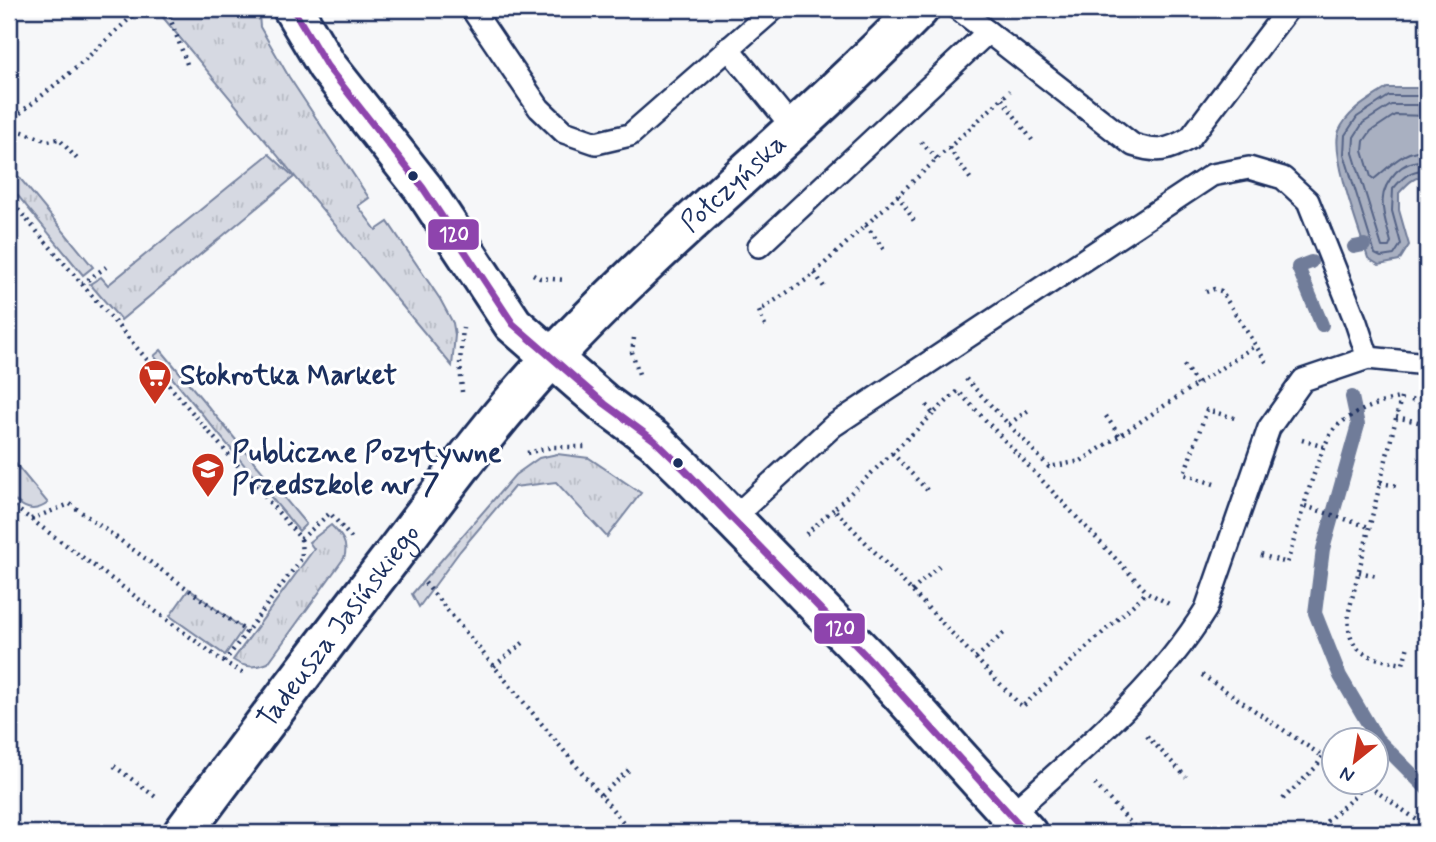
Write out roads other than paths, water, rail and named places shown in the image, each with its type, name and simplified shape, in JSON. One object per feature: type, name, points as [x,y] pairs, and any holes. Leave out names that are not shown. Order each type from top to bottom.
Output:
[{"type":"street","points":[[293,9],[327,66],[424,188],[513,324],[605,404],[654,440],[733,518],[873,663],[1019,824]]},
{"type":"street","name":"Połczyńska","points":[[551,359],[637,275],[863,66],[919,9]]},
{"type":"street","name":"Tadeusza Jasińskiego","points":[[183,833],[472,452],[551,359]]},
{"type":"lane","points":[[472,9],[539,108],[564,132],[596,143],[630,135],[774,9]]},
{"type":"lane","points":[[958,9],[1133,145],[1154,151],[1173,147],[1190,138],[1288,9]]},
{"type":"lane","points":[[759,246],[988,32]]},
{"type":"lane","points":[[728,48],[793,129]]},
{"type":"lane","points":[[733,518],[833,426],[1212,175],[1249,168],[1283,178],[1308,201],[1368,358]]},
{"type":"lane","points":[[1019,824],[1086,746],[1164,669],[1192,633],[1206,609],[1269,428],[1303,380],[1368,358],[1427,364]]},
{"type":"water","points":[[1387,88],[1422,88],[1427,91],[1427,176],[1408,183],[1399,193],[1399,210],[1409,245],[1399,261],[1379,265],[1368,258],[1347,193],[1337,142],[1339,131],[1348,117]]},
{"type":"waterway","points":[[1354,247],[1364,245]]},
{"type":"waterway","points":[[1311,262],[1298,267],[1322,325]]},
{"type":"waterway","points":[[1352,397],[1358,425],[1323,549],[1315,613],[1340,676],[1377,739],[1427,789]]},
{"type":"place","name":"Stokrotka Market","points":[[155,406]]},
{"type":"place","name":"Publiczne Pozytywne Przedszkole nr 7","points":[[208,499]]}]
